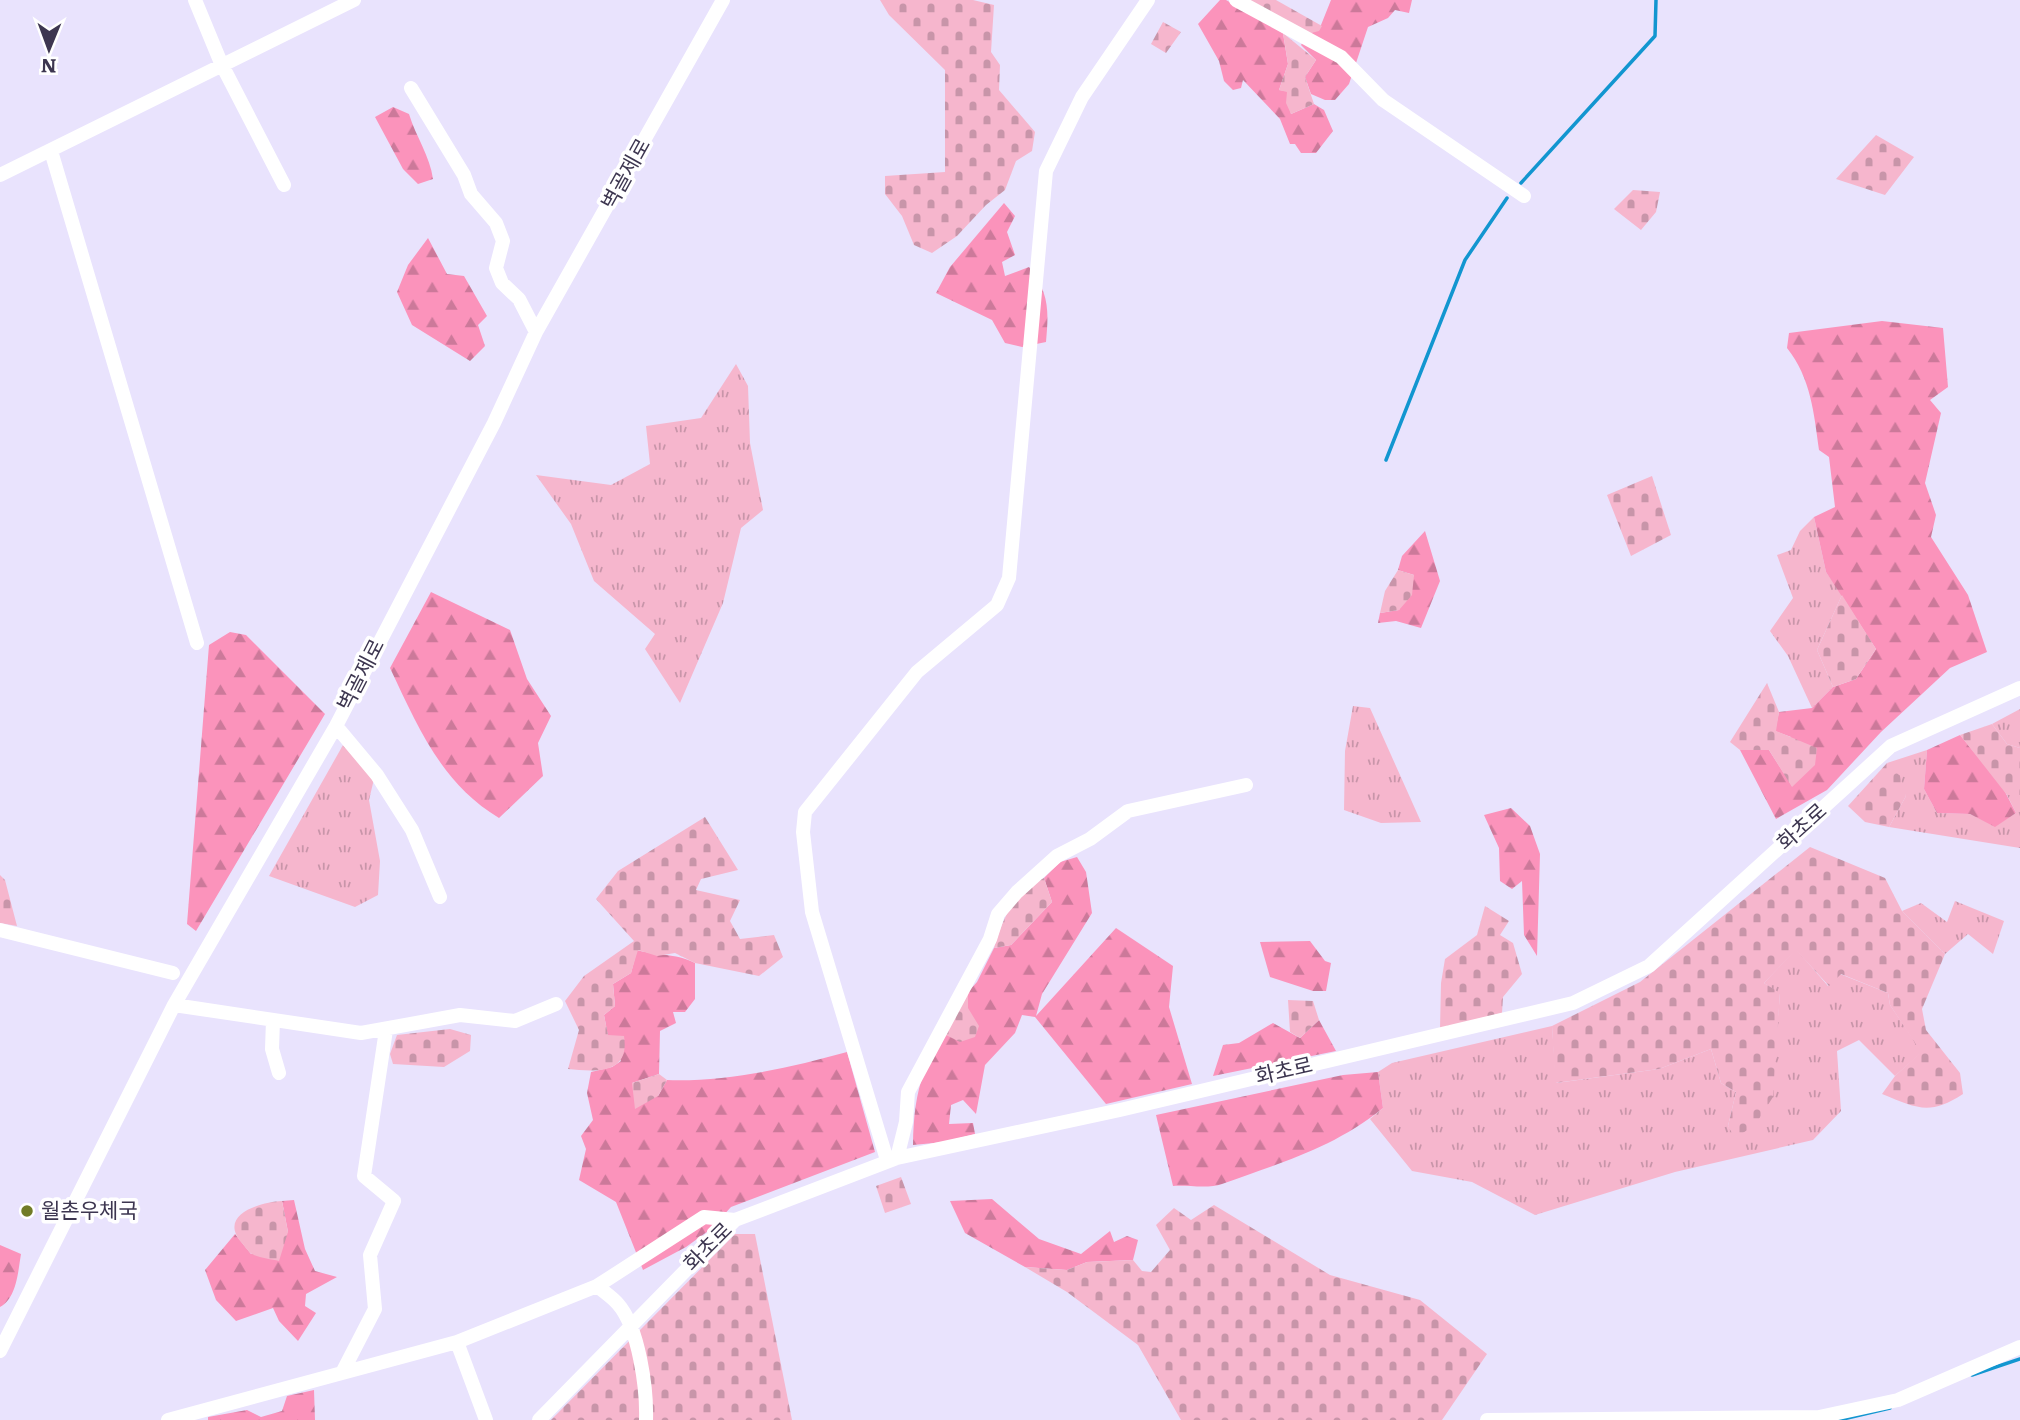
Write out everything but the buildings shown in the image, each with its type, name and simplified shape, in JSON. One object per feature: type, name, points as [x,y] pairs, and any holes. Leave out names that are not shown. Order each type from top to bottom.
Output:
[{"type":"street","points":[[195,0],[221,63],[284,185]]},
{"type":"street","points":[[0,175],[221,63],[354,0]]},
{"type":"street","name":"벽골제로","points":[[0,1351],[174,1005],[336,726],[494,423],[536,332],[723,0]]},
{"type":"street","points":[[892,1159],[812,912],[803,831],[805,812],[918,672],[997,605],[1009,578],[1046,172],[1082,97],[1148,0]]},
{"type":"street","points":[[1236,0],[1341,57],[1383,100],[1524,196]]},
{"type":"street","points":[[411,88],[464,175],[471,194],[496,223],[503,241],[496,268],[502,284],[519,299],[536,332]]},
{"type":"street","points":[[51,151],[197,643]]},
{"type":"street","name":"화초로","points":[[539,1420],[735,1220],[892,1159],[1120,1110],[1573,1003],[1649,966],[1891,746],[2020,688]]},
{"type":"street","points":[[336,726],[377,775],[412,830],[440,898]]},
{"type":"street","points":[[892,1159],[906,1122],[908,1091],[990,939],[999,914],[1017,892],[1057,856],[1090,839],[1128,811],[1246,785]]},
{"type":"street","points":[[0,930],[173,973]]},
{"type":"street","points":[[174,1005],[361,1033],[460,1015],[514,1021],[556,1004]]},
{"type":"street","points":[[273,1020],[272,1049],[279,1073]]},
{"type":"street","points":[[343,1371],[375,1309],[370,1255],[394,1201],[363,1176],[386,1030]]},
{"type":"street","points":[[168,1420],[457,1342],[597,1286],[704,1217],[735,1220]]},
{"type":"street","points":[[597,1286],[620,1305],[629,1327],[647,1385],[646,1420]]},
{"type":"street","points":[[457,1342],[486,1420]]},
{"type":"street","points":[[1487,1420],[1819,1417],[1898,1399],[2020,1347]]},
{"type":"green space","points":[[880,0],[973,0],[994,5],[991,52],[1000,65],[999,90],[1035,132],[1032,151],[1016,161],[1005,190],[986,205],[957,236],[932,253],[914,245],[902,216],[885,194],[885,176],[945,172],[945,70],[889,15]]},
{"type":"green space","points":[[1220,0],[1226,0],[1283,33],[1288,64],[1279,90],[1287,91],[1291,114],[1314,104],[1324,110],[1333,131],[1316,153],[1301,153],[1295,144],[1290,144],[1280,119],[1243,80],[1241,88],[1233,90],[1224,81],[1219,61],[1198,24]]},
{"type":"green space","points":[[1246,0],[1276,0],[1322,26],[1319,31],[1307,34]]},
{"type":"green space","points":[[1331,0],[1412,0],[1409,13],[1395,10],[1388,18],[1368,27],[1349,84],[1335,100],[1325,100],[1311,94],[1305,77],[1316,60],[1301,45],[1307,34],[1319,30]]},
{"type":"green space","points":[[1163,22],[1181,32],[1166,53],[1151,44]]},
{"type":"green space","points":[[1283,33],[1316,60],[1305,77],[1314,104],[1291,114],[1286,103],[1287,92],[1279,90],[1288,64]]},
{"type":"green space","points":[[393,107],[409,114],[429,162],[433,179],[418,184],[403,169],[375,117]]},
{"type":"green space","points":[[1876,135],[1914,157],[1885,195],[1836,179]]},
{"type":"green space","points":[[1633,190],[1660,192],[1656,212],[1641,230],[1614,209]]},
{"type":"green space","points":[[1004,203],[1015,216],[1007,232],[1015,255],[1002,262],[1005,276],[1029,267],[1036,276],[1046,302],[1046,342],[1022,347],[1005,343],[992,320],[936,293],[950,267]]},
{"type":"green space","points":[[428,238],[447,274],[464,276],[487,316],[478,325],[485,346],[470,361],[412,325],[397,292],[408,265]]},
{"type":"green space","points":[[1882,321],[1943,328],[1948,387],[1930,400],[1941,413],[1925,483],[1936,515],[1931,537],[1968,595],[1987,652],[1950,668],[1881,732],[1827,790],[1776,819],[1740,750],[1769,750],[1792,786],[1791,737],[1775,731],[1779,712],[1812,708],[1833,687],[1856,679],[1876,649],[1826,572],[1814,517],[1835,507],[1829,457],[1819,450],[1806,384],[1787,348],[1789,333]]},
{"type":"green space","points":[[736,364],[748,386],[750,443],[763,510],[741,528],[723,603],[680,703],[645,649],[655,634],[594,581],[571,524],[536,475],[611,485],[650,464],[646,426],[701,418]]},
{"type":"green space","points":[[1652,476],[1671,535],[1631,556],[1607,495]]},
{"type":"green space","points":[[1814,517],[1826,572],[1842,595],[1817,650],[1833,687],[1812,708],[1788,656],[1770,631],[1793,598],[1777,555],[1791,550],[1800,531]]},
{"type":"green space","points":[[1425,531],[1440,581],[1421,628],[1396,621],[1378,623],[1380,613],[1399,610],[1414,575],[1398,570],[1402,556]]},
{"type":"green space","points":[[1398,570],[1414,575],[1412,595],[1399,610],[1380,613],[1385,591]]},
{"type":"green space","points":[[431,592],[510,630],[527,679],[551,716],[538,743],[543,776],[499,818],[479,804],[446,771],[422,732],[390,668]]},
{"type":"green space","points":[[1842,595],[1876,649],[1856,679],[1833,687],[1817,650]]},
{"type":"green space","points":[[230,632],[246,635],[325,714],[196,931],[187,924],[209,645]]},
{"type":"green space","points":[[1767,683],[1779,712],[1776,731],[1817,748],[1815,765],[1792,787],[1769,750],[1740,750],[1730,742]]},
{"type":"green space","points":[[1353,706],[1370,708],[1421,822],[1381,823],[1344,810],[1345,751]]},
{"type":"green space","points":[[2020,709],[2020,748],[2007,744],[1992,724]]},
{"type":"green space","points":[[1992,724],[2007,744],[2020,748],[2020,795],[2007,795],[1960,735]]},
{"type":"green space","points":[[1960,735],[2002,786],[2016,813],[1995,827],[1970,814],[1937,813],[1924,789],[1927,750]]},
{"type":"green space","points":[[343,745],[374,779],[369,800],[380,861],[378,895],[355,907],[269,876]]},
{"type":"green space","points":[[1927,750],[1924,789],[1937,813],[1970,814],[1995,826],[2016,813],[2007,795],[2020,795],[2020,848],[1889,827],[1906,796],[1887,763]]},
{"type":"green space","points":[[1887,763],[1900,776],[1906,796],[1889,827],[1865,822],[1848,806]]},
{"type":"green space","points":[[1511,808],[1530,826],[1540,854],[1537,956],[1524,935],[1522,881],[1512,889],[1500,881],[1499,848],[1484,815]]},
{"type":"green space","points":[[705,817],[738,870],[701,879],[696,890],[740,900],[730,921],[740,939],[774,935],[783,957],[759,976],[695,963],[675,953],[657,956],[638,950],[631,973],[613,984],[615,1006],[604,1015],[608,1035],[624,1036],[622,1058],[617,1064],[600,1070],[568,1069],[579,1030],[565,1001],[584,976],[634,941],[596,899],[618,871]]},
{"type":"green space","points":[[1810,847],[1885,878],[1902,911],[1945,954],[1922,1009],[1926,1030],[1960,1073],[1963,1094],[1941,1105],[1923,1107],[1882,1094],[1895,1076],[1921,1052],[1890,1005],[1888,993],[1841,974],[1829,986],[1796,950],[1764,983],[1780,993],[1773,1097],[1755,1125],[1735,1138],[1728,1126],[1736,1092],[1721,1083],[1711,1049],[1659,1069],[1555,1083],[1552,1026],[1640,982]]},
{"type":"green space","points":[[1077,857],[1086,872],[1092,913],[1042,994],[1036,1016],[1116,928],[1173,966],[1169,1007],[1192,1084],[1106,1104],[1035,1017],[1022,1015],[1015,1033],[985,1065],[976,1114],[963,1100],[951,1105],[949,1124],[973,1123],[975,1134],[944,1142],[913,1145],[916,1103],[932,1055],[968,1008],[968,992],[977,982],[994,948],[1011,945],[1052,902],[1044,878],[1060,862]]},
{"type":"green space","points":[[0,875],[5,880],[17,926],[0,923]]},
{"type":"green space","points":[[1044,878],[1052,902],[1011,945],[994,948],[1001,927],[1018,897],[1025,889]]},
{"type":"green space","points":[[1955,901],[2004,921],[1993,954],[1968,934],[1945,954],[1902,911],[1921,903],[1947,922]]},
{"type":"green space","points":[[1485,906],[1509,921],[1500,935],[1513,943],[1522,974],[1503,997],[1502,1013],[1440,1029],[1441,983],[1445,959],[1477,935]]},
{"type":"green space","points":[[1310,941],[1325,961],[1331,963],[1326,991],[1313,991],[1270,977],[1260,942]]},
{"type":"green space","points":[[1796,949],[1828,986],[1840,974],[1888,993],[1890,1005],[1922,1052],[1895,1076],[1859,1040],[1837,1051],[1841,1111],[1813,1140],[1675,1172],[1535,1215],[1472,1182],[1412,1171],[1370,1119],[1383,1108],[1378,1072],[1392,1063],[1552,1026],[1556,1083],[1659,1069],[1711,1049],[1721,1083],[1736,1092],[1728,1126],[1736,1137],[1776,1040],[1780,994],[1764,983]]},
{"type":"green space","points":[[637,950],[680,957],[695,963],[695,999],[685,1012],[673,1012],[676,1023],[660,1031],[659,1074],[632,1083],[658,1096],[667,1080],[712,1079],[758,1073],[847,1052],[875,1152],[731,1207],[711,1229],[686,1247],[643,1270],[616,1202],[579,1180],[586,1149],[581,1136],[593,1120],[587,1093],[591,1072],[612,1067],[621,1061],[608,1036],[604,1015],[615,1006],[613,984],[631,973]]},
{"type":"green space","points":[[968,992],[968,1008],[979,1026],[975,1037],[960,1042],[944,1034]]},
{"type":"green space","points":[[1288,1000],[1313,1001],[1319,1020],[1300,1038],[1290,1032]]},
{"type":"green space","points":[[1319,1020],[1336,1051],[1213,1076],[1223,1045],[1239,1043],[1273,1023],[1300,1038]]},
{"type":"green space","points":[[450,1029],[471,1035],[470,1051],[444,1067],[393,1064],[390,1054],[397,1035]]},
{"type":"green space","points":[[1378,1072],[1383,1108],[1345,1134],[1306,1153],[1222,1184],[1205,1187],[1173,1186],[1156,1115],[1343,1075]]},
{"type":"green space","points":[[659,1074],[667,1080],[658,1096],[635,1109],[632,1083]]},
{"type":"green space","points":[[901,1177],[911,1204],[885,1213],[876,1186]]},
{"type":"green space","points":[[992,1199],[1039,1239],[1081,1254],[1110,1231],[1114,1242],[1127,1236],[1138,1240],[1133,1260],[1087,1262],[1067,1270],[1025,1267],[965,1233],[950,1201]]},
{"type":"green space","points":[[294,1200],[305,1249],[315,1271],[337,1277],[306,1294],[305,1306],[316,1313],[298,1341],[279,1321],[273,1308],[236,1321],[216,1300],[205,1270],[235,1234],[251,1254],[288,1232],[282,1201]]},
{"type":"green space","points":[[282,1201],[288,1232],[279,1261],[252,1254],[235,1232],[238,1217],[254,1207]]},
{"type":"green space","points":[[1214,1205],[1330,1275],[1420,1300],[1487,1354],[1442,1420],[1181,1420],[1138,1345],[1067,1292],[1025,1267],[1067,1270],[1087,1262],[1133,1260],[1142,1271],[1151,1272],[1170,1250],[1156,1225],[1174,1208],[1191,1220]]},
{"type":"green space","points":[[735,1234],[755,1234],[792,1420],[551,1420]]},
{"type":"green space","points":[[0,1245],[21,1254],[13,1291],[6,1303],[0,1307]]},
{"type":"green space","points":[[314,1390],[315,1420],[208,1420],[208,1417],[247,1410],[261,1417],[282,1411],[287,1396]]},
{"type":"waterway","points":[[1521,183],[1655,36],[1656,0]]},
{"type":"waterway","points":[[1386,460],[1465,260],[1507,198]]},
{"type":"waterway","points":[[1972,1375],[2020,1359]]},
{"type":"waterway","points":[[1839,1420],[1890,1408]]},
{"type":"place","name":"월촌우체국","points":[[27,1211]]}]
